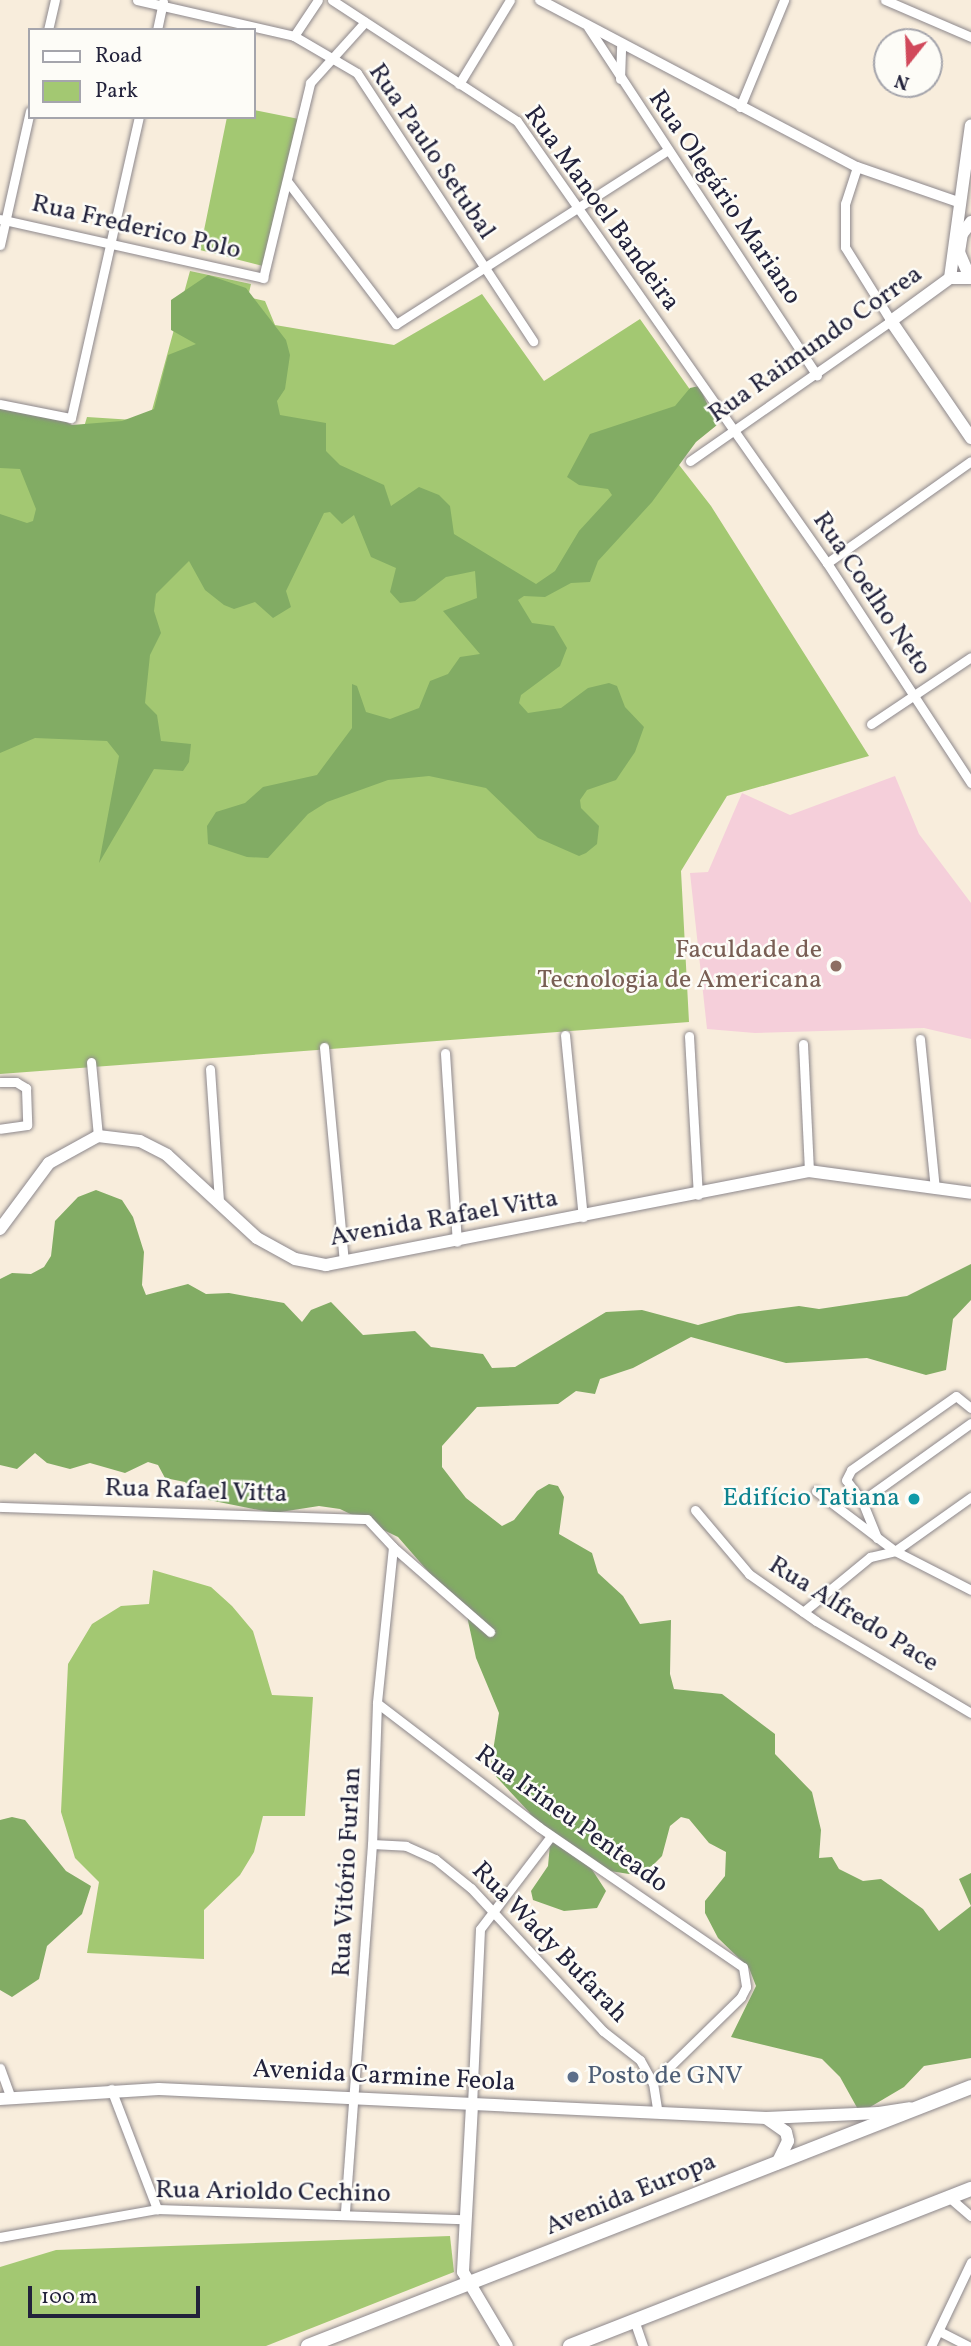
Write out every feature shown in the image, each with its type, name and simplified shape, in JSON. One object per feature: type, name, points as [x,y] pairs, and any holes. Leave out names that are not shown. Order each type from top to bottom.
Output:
[{"type":"main road","points":[[950,278],[971,125]]},
{"type":"main road","points":[[971,222],[962,234],[959,252],[971,279]]},
{"type":"main road","name":"Rua Raimundo Correa","points":[[891,321],[950,278],[971,279]]},
{"type":"main road","points":[[891,321],[971,438]]},
{"type":"main road","points":[[2,1221],[49,1163],[98,1136]]},
{"type":"main road","name":"Avenida Rafael Vitta","points":[[98,1136],[149,1145],[219,1200],[257,1238],[295,1259],[326,1265],[457,1242],[809,1171],[971,1193]]},
{"type":"main road","name":"Avenida Europa","points":[[308,2346],[468,2286],[971,2087]]},
{"type":"main road","name":"Avenida Carmine Feola","points":[[5,2097],[111,2090],[354,2096],[472,2105],[766,2118],[917,2109]]},
{"type":"main road","points":[[472,2105],[462,2255],[468,2286],[507,2346]]},
{"type":"main road","points":[[766,2118],[786,2132],[788,2141],[777,2164]]},
{"type":"main road","points":[[570,2346],[971,2189]]},
{"type":"street","points":[[48,28],[55,0]]},
{"type":"street","name":"Rua Paulo Setubal","points":[[137,0],[162,2],[293,36],[332,55],[357,74],[483,269],[533,341]]},
{"type":"street","points":[[293,36],[318,0]]},
{"type":"street","name":"Rua Manoel Bandeira","points":[[332,0],[517,121],[733,431]]},
{"type":"street","points":[[459,84],[510,0]]},
{"type":"street","points":[[540,0],[857,167],[962,206]]},
{"type":"street","points":[[740,107],[785,0]]},
{"type":"street","points":[[885,0],[971,37]]},
{"type":"street","points":[[157,28],[162,2]]},
{"type":"street","points":[[365,22],[332,55],[310,83],[287,181],[396,324],[668,150]]},
{"type":"street","name":"Rua Olegário Mariano","points":[[588,27],[620,80],[817,374]]},
{"type":"street","name":"Rua Olegário Mariano","points":[[620,80],[621,45]]},
{"type":"street","points":[[0,245],[3,220],[28,119]]},
{"type":"street","points":[[0,404],[71,418],[113,244],[139,119]]},
{"type":"street","points":[[857,167],[845,204],[845,247],[891,321]]},
{"type":"street","name":"Rua Frederico Polo","points":[[3,220],[263,278],[287,181]]},
{"type":"street","name":"Rua Raimundo Correa","points":[[690,461],[891,321]]},
{"type":"street","name":"Rua Coelho Neto","points":[[733,431],[827,563],[971,783]]},
{"type":"street","points":[[827,563],[971,461]]},
{"type":"street","points":[[871,724],[971,657]]},
{"type":"street","points":[[565,1035],[583,1217]]},
{"type":"street","points":[[689,1036],[698,1195]]},
{"type":"street","points":[[920,1039],[936,1188]]},
{"type":"street","points":[[803,1044],[809,1171]]},
{"type":"street","points":[[324,1047],[344,1261]]},
{"type":"street","points":[[445,1053],[457,1242]]},
{"type":"street","points":[[91,1062],[98,1136]]},
{"type":"street","points":[[210,1069],[219,1200]]},
{"type":"street","points":[[0,1082],[16,1082],[26,1088],[27,1125],[0,1129]]},
{"type":"street","points":[[877,1538],[862,1501],[846,1480],[852,1470],[956,1396],[971,1408]]},
{"type":"street","points":[[862,1501],[971,1423]]},
{"type":"street","points":[[816,1491],[895,1551],[971,1590]]},
{"type":"street","points":[[803,1612],[870,1557],[895,1551],[971,1497]]},
{"type":"street","name":"Rua Rafael Vitta","points":[[0,1507],[367,1519],[393,1547]]},
{"type":"street","name":"Rua Alfredo Pace","points":[[695,1510],[749,1574],[803,1612],[969,1710]]},
{"type":"street","points":[[393,1547],[491,1632]]},
{"type":"street","name":"Rua Vitório Furlan","points":[[345,2214],[372,1844],[377,1703],[393,1547]]},
{"type":"street","name":"Rua Irineu Penteado","points":[[377,1703],[551,1836],[743,1967],[746,1987],[741,1997],[653,2082]]},
{"type":"street","points":[[472,2105],[480,1929],[551,1836]]},
{"type":"street","name":"Rua Wady Bufarah","points":[[372,1844],[406,1846],[435,1860],[494,1912],[603,2031],[640,2060],[653,2082],[658,2113]]},
{"type":"street","points":[[0,2068],[5,2097]]},
{"type":"street","points":[[111,2090],[157,2209]]},
{"type":"street","points":[[950,2197],[971,2216]]},
{"type":"street","name":"Rua Arioldo Cechino","points":[[0,2237],[157,2209],[463,2219]]},
{"type":"street","points":[[931,2346],[971,2262]]},
{"type":"street","points":[[634,2320],[643,2346]]},
{"type":"street","points":[[939,2331],[969,2346]]},
{"type":"shaded area","name":"Faculdade de Tecnologia de Americana","points":[[895,776],[919,834],[971,903],[971,1039],[924,1028],[755,1033],[707,1029],[690,873],[708,872],[742,793],[790,815]]},
{"type":"green space","points":[[256,110],[299,119],[263,266],[200,250],[227,119],[256,119]]},
{"type":"green space","points":[[190,271],[251,284],[248,297],[265,301],[275,325],[394,345],[482,294],[544,381],[640,319],[708,415],[669,452],[711,506],[869,756],[727,796],[681,871],[689,1022],[0,1074],[0,419],[78,447],[87,417],[149,421]]},
{"type":"green space","points":[[208,275],[246,288],[286,340],[290,355],[285,389],[277,401],[280,415],[326,423],[326,451],[340,465],[384,485],[391,506],[419,487],[439,495],[450,506],[454,534],[536,584],[555,571],[579,531],[612,495],[608,489],[579,485],[567,477],[590,434],[675,406],[690,388],[699,386],[717,425],[696,442],[652,502],[598,561],[590,582],[571,583],[545,597],[524,596],[518,600],[532,623],[554,626],[567,648],[560,666],[521,695],[519,703],[528,713],[561,708],[588,688],[609,683],[617,686],[625,707],[644,727],[635,752],[616,780],[587,790],[580,800],[581,808],[599,826],[597,844],[586,853],[579,856],[538,838],[486,788],[429,776],[388,780],[327,802],[308,814],[268,858],[247,857],[208,844],[207,826],[216,812],[245,803],[263,787],[317,775],[352,728],[352,684],[357,686],[366,712],[390,719],[419,708],[430,681],[448,674],[460,657],[480,654],[443,611],[477,598],[475,571],[446,577],[415,601],[400,603],[390,592],[396,568],[371,557],[354,515],[342,524],[330,512],[324,513],[286,591],[291,607],[273,618],[255,602],[234,609],[224,605],[205,590],[189,561],[156,594],[154,611],[161,633],[150,655],[145,703],[157,715],[161,741],[191,744],[189,762],[183,771],[154,769],[99,863],[119,756],[107,741],[35,738],[0,753],[0,514],[27,523],[33,521],[36,509],[20,469],[0,468],[0,405],[46,412],[72,425],[122,421],[154,409],[168,355],[196,344],[171,330],[171,300]]},
{"type":"green space","points":[[96,1190],[122,1200],[133,1217],[144,1252],[142,1285],[146,1295],[188,1284],[206,1294],[229,1293],[284,1303],[302,1322],[311,1310],[331,1302],[363,1335],[415,1331],[431,1347],[483,1354],[492,1368],[515,1367],[606,1312],[642,1310],[698,1325],[738,1314],[799,1306],[819,1309],[907,1296],[971,1264],[971,1300],[953,1319],[946,1370],[926,1375],[867,1358],[786,1363],[691,1337],[633,1368],[600,1379],[595,1394],[576,1391],[558,1404],[477,1407],[442,1446],[442,1467],[466,1498],[502,1526],[514,1520],[537,1491],[549,1484],[558,1486],[564,1497],[559,1534],[592,1553],[598,1573],[623,1596],[640,1624],[671,1620],[670,1674],[674,1689],[722,1694],[775,1734],[775,1754],[812,1792],[821,1830],[819,1858],[832,1857],[839,1869],[863,1881],[881,1879],[923,1909],[939,1931],[971,1906],[971,2058],[924,2066],[904,2087],[860,2113],[840,2077],[822,2059],[731,2037],[756,1986],[749,1968],[718,1938],[705,1913],[705,1901],[725,1876],[726,1852],[709,1843],[689,1819],[681,1817],[670,1826],[662,1856],[652,1866],[629,1874],[591,1868],[606,1891],[597,1908],[564,1911],[533,1900],[531,1891],[548,1866],[550,1844],[529,1812],[490,1770],[499,1713],[476,1658],[467,1616],[398,1537],[340,1509],[319,1506],[274,1513],[199,1498],[185,1482],[165,1478],[158,1465],[148,1462],[125,1473],[90,1463],[70,1469],[47,1463],[35,1453],[17,1469],[0,1465],[0,1279],[12,1273],[31,1274],[44,1267],[51,1256],[55,1221],[78,1197]]},
{"type":"green space","points":[[153,1570],[211,1587],[232,1606],[253,1631],[272,1695],[313,1697],[305,1816],[263,1816],[254,1852],[240,1875],[204,1910],[204,1959],[87,1953],[99,1882],[75,1858],[61,1812],[68,1664],[92,1624],[121,1606],[149,1604]]},
{"type":"green space","points":[[12,1817],[25,1820],[66,1871],[91,1886],[82,1914],[47,1946],[39,1979],[12,1997],[0,1990],[0,1820]]},
{"type":"green space","points":[[971,1873],[971,1906],[959,1879]]},
{"type":"green space","points":[[450,2236],[454,2272],[266,2346],[0,2346],[0,2267],[56,2250]]},
{"type":"place","name":"Faculdade de Tecnologia de Americana","points":[[836,966]]},
{"type":"place","name":"Edifício Tatiana","points":[[914,1499]]},
{"type":"place","name":"Posto de GNV","points":[[573,2077]]}]
